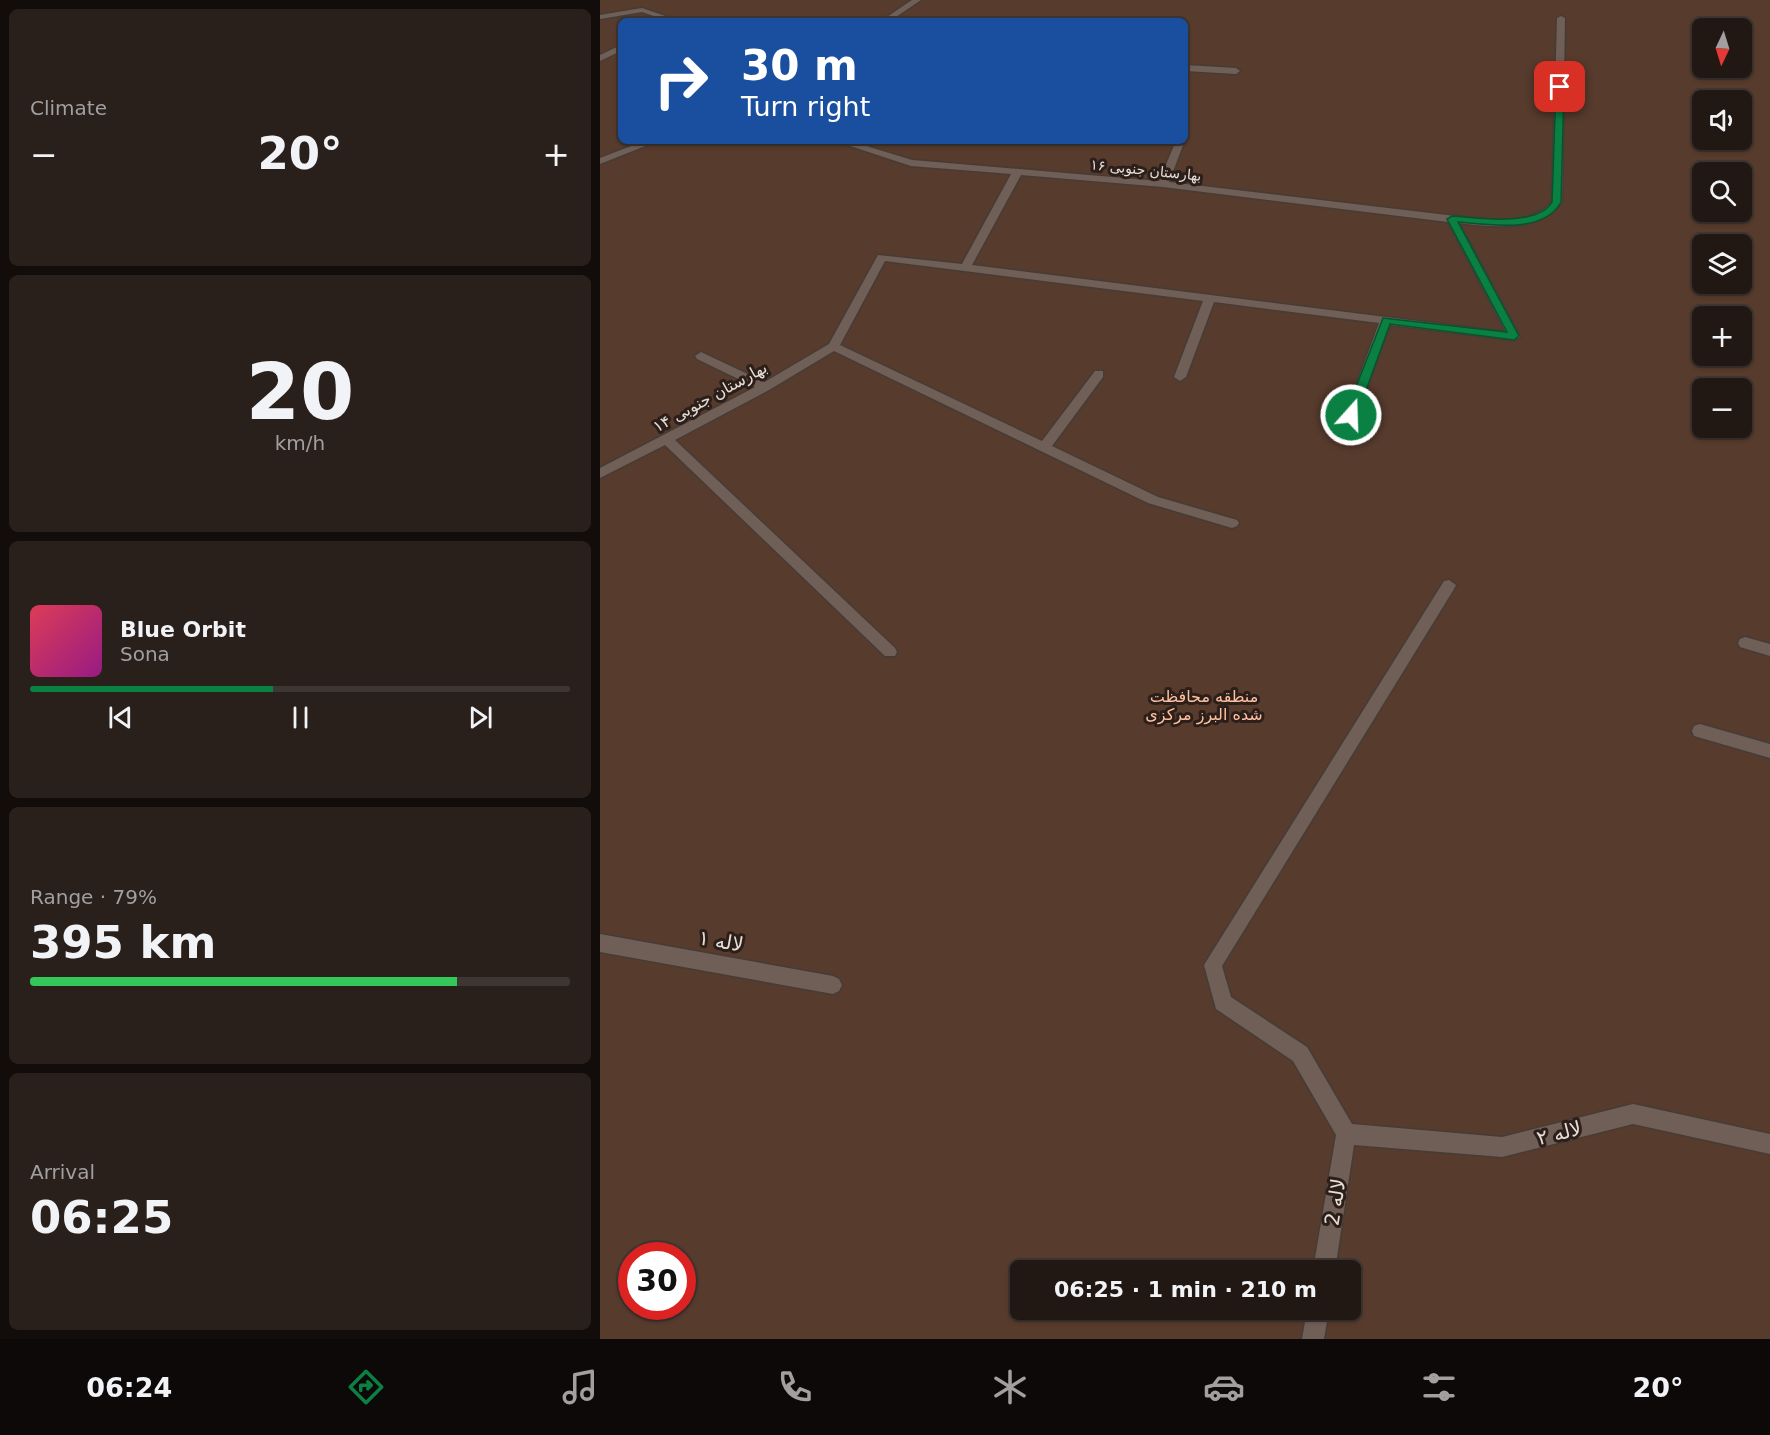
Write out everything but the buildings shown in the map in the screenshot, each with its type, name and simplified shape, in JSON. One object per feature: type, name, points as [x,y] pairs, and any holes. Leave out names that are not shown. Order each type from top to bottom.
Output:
[{"type":"street","points":[[890,18],[917,0]]},
{"type":"street","points":[[600,17],[642,10],[667,18]]},
{"type":"street","name":"بهارستان جنوبی ۱۶","points":[[850,144],[911,162],[1163,184],[1452,219],[1490,222],[1530,220],[1551,212],[1557,202],[1561,18]]},
{"type":"street","points":[[600,58],[618,49]]},
{"type":"street","points":[[1188,68],[1236,71]]},
{"type":"street","points":[[600,161],[645,144]]},
{"type":"street","points":[[1163,184],[1180,144]]},
{"type":"street","points":[[966,267],[1018,171]]},
{"type":"street","points":[[1232,523],[1153,500],[834,346],[882,257],[1514,336],[1452,219]]},
{"type":"street","points":[[1180,377],[1210,298]]},
{"type":"street","points":[[1344,434],[1386,321]]},
{"type":"street","name":"بهارستان جنوبی ۱۴","points":[[600,474],[765,387],[834,346]]},
{"type":"street","points":[[701,356],[765,387]]},
{"type":"street","points":[[1044,447],[1099,374]]},
{"type":"street","points":[[667,440],[890,652]]},
{"type":"street","points":[[1346,1134],[1300,1054],[1223,1003],[1213,965],[1449,585]]},
{"type":"street","points":[[1745,643],[1770,650]]},
{"type":"street","points":[[1700,731],[1770,751]]},
{"type":"street","name":"لاله ۱","points":[[600,943],[833,984]]},
{"type":"street","name":"لاله ۲","points":[[1346,1134],[1502,1147],[1633,1114],[1770,1144]]},
{"type":"street","name":"لاله 2","points":[[1326,1260],[1346,1134]]},
{"type":"street","points":[[1313,1339],[1316,1320]]},
{"type":"green space","name":"منطقه محافظت شده البرز مرکزی","points":[[600,0],[1770,0],[1770,1339],[600,1339]]},
{"type":"route","points":[[1351,415],[1386,321],[1514,336],[1452,219],[1490,222],[1530,220],[1551,212],[1557,202],[1560,87]]}]
